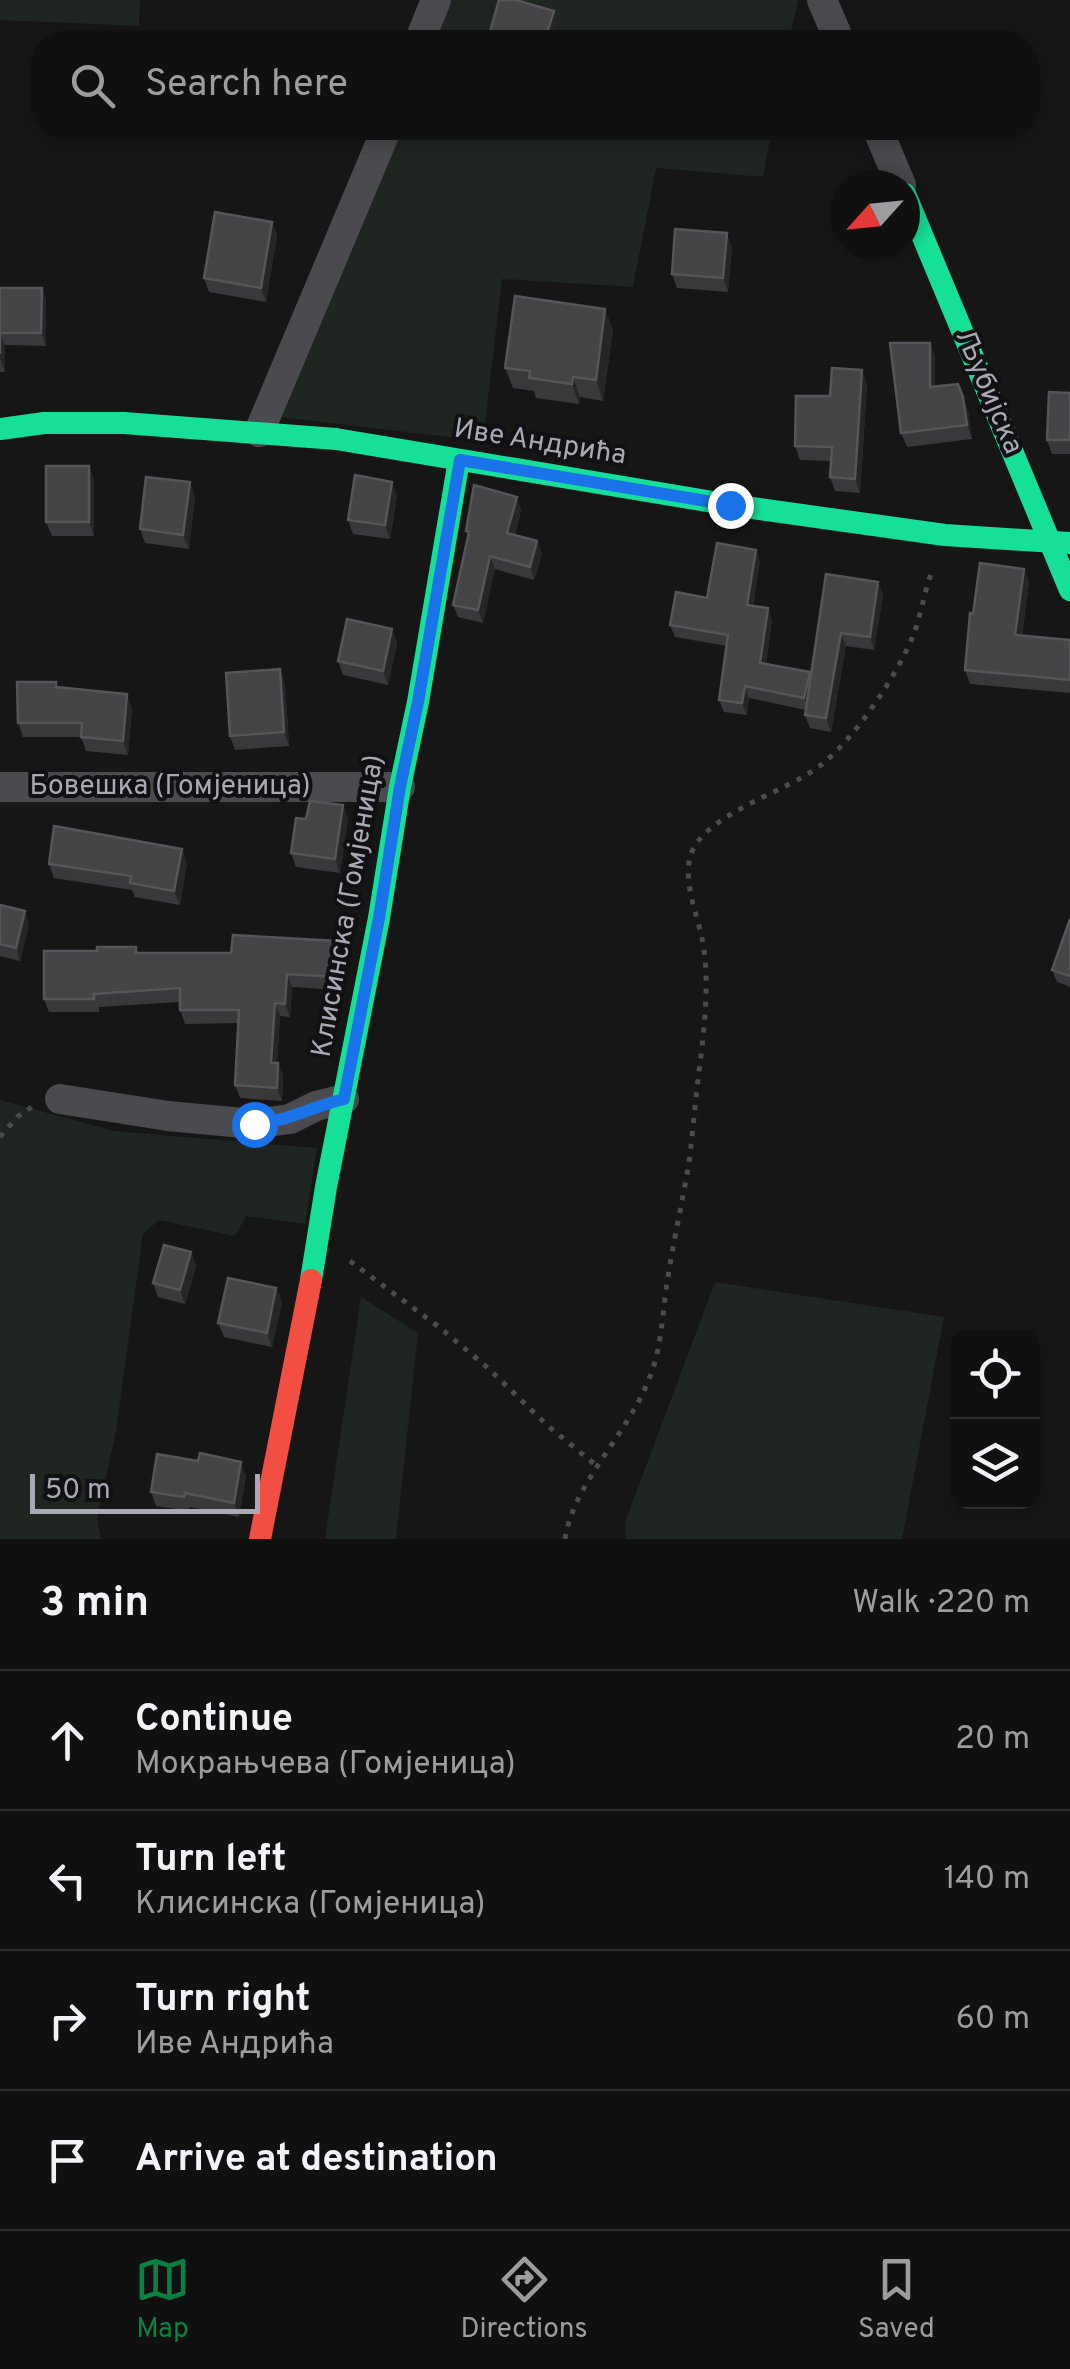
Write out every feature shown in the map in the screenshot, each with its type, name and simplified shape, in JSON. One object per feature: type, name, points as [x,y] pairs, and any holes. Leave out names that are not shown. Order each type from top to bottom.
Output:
[{"type":"street","points":[[425,30],[436,0]]},
{"type":"street","points":[[822,0],[835,30]]},
{"type":"street","points":[[259,432],[382,140]]},
{"type":"street","points":[[881,140],[894,170]]},
{"type":"street","name":"Љубијска","points":[[920,228],[1060,542],[1070,590]]},
{"type":"street","name":"Иве Андрића","points":[[0,429],[44,422],[124,423],[336,440],[730,505],[945,535],[1060,542]]},
{"type":"street","name":"Клисинска (Гомјеница)","points":[[260,1539],[379,918],[460,460]]},
{"type":"street","name":"Бовешка (Гомјеница)","points":[[0,787],[400,787]]},
{"type":"street","points":[[60,1098],[168,1116],[254,1124],[290,1119],[316,1106],[344,1099]]},
{"type":"path","points":[[565,1539],[579,1499],[597,1466],[637,1407],[660,1344],[704,1026],[707,969],[689,878],[690,857],[700,838],[717,824],[821,765],[858,726],[892,677],[914,634],[924,590],[945,535]]},
{"type":"path","points":[[0,1137],[26,1110],[60,1098]]},
{"type":"path","points":[[316,1239],[440,1327],[597,1466]]},
{"type":"shaded area","points":[[0,0],[140,0],[139,26],[0,20]]},
{"type":"shaded area","points":[[444,0],[798,0],[792,30],[432,30]]},
{"type":"shaded area","points":[[388,140],[770,140],[763,177],[656,168],[633,287],[502,279],[483,441],[279,417]]},
{"type":"shaded area","points":[[0,1100],[114,1131],[317,1148],[305,1224],[246,1216],[235,1236],[159,1220],[143,1234],[116,1431],[97,1518],[101,1539],[0,1539]]},
{"type":"shaded area","points":[[715,1282],[944,1317],[902,1539],[626,1539],[625,1522]]},
{"type":"shaded area","points":[[361,1297],[418,1333],[396,1539],[325,1539]]},
{"type":"building","points":[[499,0],[516,0],[554,11],[548,30],[490,30]]},
{"type":"building","points":[[215,212],[272,222],[261,288],[204,278]]},
{"type":"building","points":[[675,229],[727,233],[723,278],[672,274]]},
{"type":"building","points":[[0,288],[42,288],[41,333],[0,333]]},
{"type":"building","points":[[515,296],[605,309],[596,380],[573,377],[572,384],[529,378],[530,371],[505,368]]},
{"type":"building","points":[[890,343],[930,343],[930,387],[958,384],[967,425],[901,433]]},
{"type":"building","points":[[832,368],[862,370],[855,479],[830,477],[832,447],[795,446],[796,396],[830,396]]},
{"type":"building","points":[[1049,392],[1070,393],[1070,440],[1047,440]]},
{"type":"building","points":[[46,466],[89,466],[89,522],[46,522]]},
{"type":"building","points":[[355,475],[392,482],[385,525],[348,520]]},
{"type":"building","points":[[146,477],[190,482],[183,535],[140,529]]},
{"type":"building","points":[[474,485],[517,497],[507,533],[537,541],[530,567],[490,556],[478,610],[453,605],[469,532],[466,531]]},
{"type":"building","points":[[717,543],[756,550],[747,605],[768,608],[760,663],[810,672],[804,698],[745,686],[742,703],[719,700],[728,635],[670,625],[676,592],[707,598]]},
{"type":"building","points":[[980,563],[1024,569],[1015,635],[1070,640],[1070,680],[965,670]]},
{"type":"building","points":[[826,574],[878,582],[870,637],[841,633],[826,718],[805,715]]},
{"type":"building","points":[[347,619],[392,629],[383,671],[338,661]]},
{"type":"building","points":[[280,669],[284,732],[230,736],[226,673]]},
{"type":"building","points":[[17,682],[56,682],[56,687],[127,694],[123,741],[81,737],[82,723],[18,723]]},
{"type":"building","points":[[310,801],[343,805],[335,859],[291,853],[296,818],[306,819]]},
{"type":"building","points":[[54,826],[182,849],[174,891],[130,883],[131,876],[49,864]]},
{"type":"building","points":[[0,905],[25,911],[16,948],[0,944]]},
{"type":"building","points":[[1070,919],[1070,976],[1052,970]]},
{"type":"building","points":[[233,935],[337,941],[335,977],[287,974],[285,1004],[275,1003],[271,1063],[278,1063],[277,1088],[235,1085],[239,1010],[180,1010],[180,988],[94,994],[94,999],[44,999],[44,951],[136,947],[136,953],[231,953]]},
{"type":"building","points":[[164,1245],[191,1252],[180,1290],[153,1283]]},
{"type":"building","points":[[228,1278],[276,1288],[267,1333],[218,1323]]},
{"type":"building","points":[[200,1453],[241,1462],[234,1503],[185,1493],[184,1497],[151,1492],[157,1454],[198,1461]]},
{"type":"traffic: fast","points":[[920,230],[1070,590]]},
{"type":"traffic: fast","points":[[0,429],[44,423],[124,423],[336,439],[731,505],[945,535],[1070,543]]},
{"type":"traffic: fast","points":[[311,1280],[459,460]]},
{"type":"traffic: jam","points":[[260,1539],[311,1280]]},
{"type":"route","points":[[254,1124],[290,1119],[316,1106],[344,1099],[460,460],[730,505]]}]
